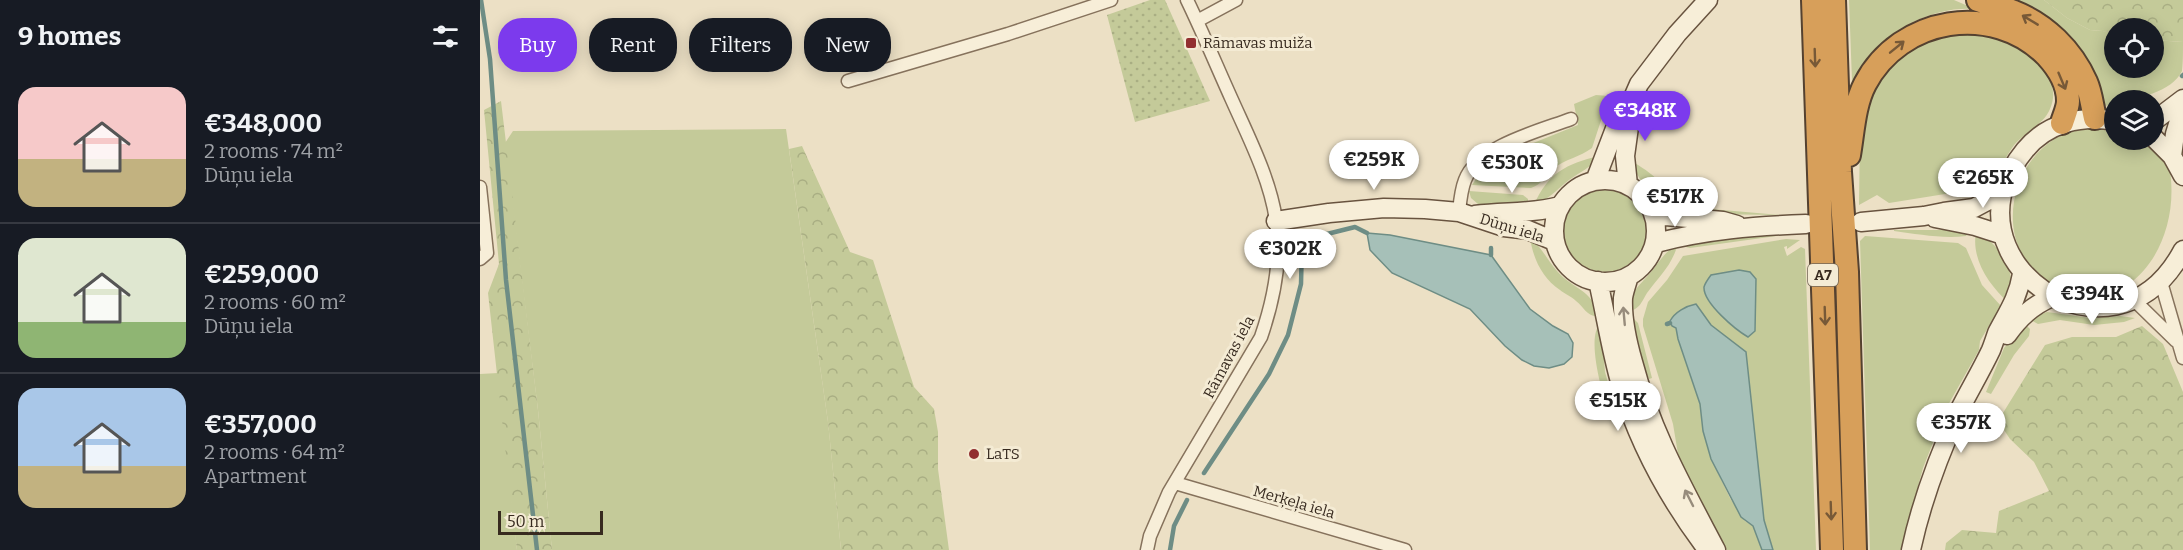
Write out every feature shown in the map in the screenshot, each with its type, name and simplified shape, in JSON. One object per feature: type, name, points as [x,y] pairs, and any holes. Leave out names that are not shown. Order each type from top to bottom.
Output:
[{"type":"highway","name":"A7","points":[[1813,0],[1832,550]]},
{"type":"highway","name":"A7","points":[[1834,0],[1840,172],[1847,272],[1855,550]]},
{"type":"highway","points":[[1978,0],[2013,11],[2057,40],[2068,52],[2104,117]]},
{"type":"highway","points":[[1840,172],[1849,155],[1857,105],[1864,85],[1878,63],[1901,42],[1934,26],[1957,22],[1988,24],[2029,41],[2051,61],[2066,87],[2068,102],[2062,123]]},
{"type":"main road","points":[[1595,181],[1616,126],[1639,84],[1655,60],[1708,0]]},
{"type":"main road","points":[[2164,113],[2183,99]]},
{"type":"main road","points":[[1628,185],[1625,156],[1632,100]]},
{"type":"main road","points":[[2172,156],[2175,134],[2183,108]]},
{"type":"main road","points":[[2104,119],[2062,123],[2031,143],[2015,162],[2005,183],[2001,202],[2003,235],[2010,254],[2022,274],[2052,297],[2070,304],[2109,307],[2134,300],[2161,282],[2183,250]]},
{"type":"main road","points":[[2164,148],[2172,156],[2183,176]]},
{"type":"main road","points":[[1612,180],[1628,185],[1644,198],[1654,215],[1658,232],[1656,243],[1646,262],[1629,276],[1614,281],[1598,281],[1583,277],[1570,268],[1560,256],[1554,241],[1554,229],[1560,206],[1571,192],[1581,185],[1612,180]]},
{"type":"main road","points":[[1861,222],[1974,208],[1989,200],[2005,183]]},
{"type":"main road","name":"Dūņu iela","points":[[1465,214],[1503,211],[1531,212],[1560,206]]},
{"type":"main road","name":"Dūņu iela","points":[[1276,220],[1384,208],[1425,209],[1465,214],[1504,226],[1528,230],[1554,241]]},
{"type":"main road","points":[[1654,215],[1723,221],[1741,227]]},
{"type":"main road","points":[[1924,216],[1974,225],[2003,235]]},
{"type":"main road","points":[[1656,243],[1741,227],[1806,224]]},
{"type":"main road","points":[[1911,550],[1927,491],[1941,454],[1959,411],[2011,309],[2022,274]]},
{"type":"main road","points":[[1629,276],[1623,296],[1624,315],[1638,384],[1667,458],[1716,550]]},
{"type":"main road","points":[[1598,281],[1621,383],[1632,418],[1669,495],[1707,550]]},
{"type":"main road","points":[[1990,351],[2021,316],[2052,297]]},
{"type":"street","points":[[848,81],[1008,34],[1111,0]]},
{"type":"street","name":"Rāmavas iela","points":[[1147,550],[1150,536],[1169,492],[1261,337],[1274,292],[1276,220],[1270,195],[1250,139],[1187,0]]},
{"type":"street","points":[[1197,21],[1236,0]]},
{"type":"street","name":"Dūņu iela","points":[[1465,214],[1465,180],[1482,158],[1503,145],[1571,119]]},
{"type":"street","points":[[480,187],[484,256]]},
{"type":"street","points":[[2161,282],[2183,358]]},
{"type":"street","points":[[2134,300],[2177,342]]},
{"type":"street","name":"Merķeļa iela","points":[[1175,483],[1405,550]]},
{"type":"green space","points":[[1150,0],[1165,0],[1210,101],[1135,122],[1107,15]]},
{"type":"green space","points":[[1849,0],[1954,0],[1975,9],[1946,11],[1904,27],[1870,54],[1852,81]]},
{"type":"green space","points":[[2015,0],[2044,0],[2067,18],[2090,30],[2104,31],[2104,78],[2164,78],[2164,41],[2183,42],[2182,71],[2170,84],[2160,90],[2104,90],[2104,104],[2073,45],[2035,8]]},
{"type":"green space","points":[[2044,0],[2183,0],[2183,42],[2164,41],[2164,18],[2104,18],[2104,31],[2090,30],[2067,18]]},
{"type":"green space","points":[[1952,32],[1997,36],[2023,49],[2033,57],[2048,76],[2052,86],[2053,97],[2047,115],[2016,143],[1989,186],[1979,197],[1974,193],[1945,194],[1889,203],[1877,195],[1859,205],[1860,131],[1875,84],[1909,47]]},
{"type":"green space","points":[[1596,95],[1609,96],[1592,148],[1553,169],[1535,187],[1472,185],[1482,170],[1506,154],[1578,125],[1574,104]]},
{"type":"green space","points":[[501,101],[538,410],[552,550],[517,550],[513,519],[488,293],[499,264],[484,110]]},
{"type":"green space","points":[[786,129],[828,422],[841,550],[552,550],[538,410],[505,143],[513,131]]},
{"type":"green space","points":[[2104,129],[2104,150],[2154,150],[2170,171],[2171,203],[2165,233],[2153,259],[2135,279],[2114,292],[2089,296],[2063,290],[2035,271],[2023,256],[2016,239],[2013,221],[2014,202],[2027,167],[2053,140],[2076,131]]},
{"type":"green space","points":[[802,146],[850,252],[873,260],[914,387],[934,409],[938,432],[938,469],[949,550],[841,550],[828,422],[789,149]]},
{"type":"green space","points":[[1599,156],[1589,167],[1549,197],[1534,205],[1545,185],[1559,172]]},
{"type":"green space","points":[[1631,161],[1659,181],[1669,195],[1674,211],[1661,203],[1648,190]]},
{"type":"green space","points":[[1605,190],[1621,194],[1634,202],[1642,215],[1646,231],[1642,247],[1634,260],[1621,268],[1605,272],[1589,268],[1576,260],[1568,247],[1564,231],[1568,215],[1576,202],[1589,194]]},
{"type":"green space","points":[[1469,191],[1523,195],[1528,199],[1528,207],[1478,204],[1471,198]]},
{"type":"green space","points":[[1688,207],[1780,215],[1702,214],[1683,210]]},
{"type":"green space","points":[[1894,230],[1970,231],[1966,236],[1948,237]]},
{"type":"green space","points":[[1976,232],[1989,240],[2005,260],[2011,282],[2008,302],[1994,288],[1983,271],[1976,252]]},
{"type":"green space","points":[[1783,233],[1783,235],[1690,248],[1686,247],[1684,242]]},
{"type":"green space","points":[[1865,236],[1958,243],[1966,248],[1982,285],[2001,306],[1980,341],[1979,350],[1947,407],[1923,468],[1901,550],[1870,550],[1860,241]]},
{"type":"green space","points":[[1530,238],[1563,277],[1587,294],[1598,316],[1588,313],[1574,299],[1548,280],[1533,253]]},
{"type":"green space","points":[[1786,239],[1800,240],[1787,249],[1787,246],[1784,247],[1787,256],[1801,247],[1805,249],[1816,550],[1773,550],[1764,520],[1746,352],[1711,325],[1696,304],[1676,328],[1678,339],[1700,404],[1703,431],[1711,459],[1730,498],[1745,521],[1753,526],[1762,550],[1727,550],[1700,506],[1685,474],[1678,454],[1673,424],[1643,326],[1648,302],[1683,256]],"holes":[[[1705,294],[1755,324],[1755,331],[1748,337],[1724,318]]]},
{"type":"green space","points":[[1678,244],[1669,265],[1640,305],[1627,312],[1636,290],[1666,253]]},
{"type":"green space","points":[[2047,312],[2091,318],[2120,316],[2135,318],[2124,322],[2094,325],[2060,320],[2038,324],[2029,319]]},
{"type":"green space","points":[[1632,317],[1638,323],[1652,378],[1649,379],[1633,344]]},
{"type":"green space","points":[[1601,323],[1605,372],[1616,411],[1609,414],[1595,353],[1597,330]]},
{"type":"green space","points":[[2024,323],[2030,329],[2029,336],[2014,355],[1991,394],[1986,392],[2004,348]]},
{"type":"green space","points":[[2142,326],[2163,344],[2183,392],[2183,550],[1945,550],[1946,543],[1962,530],[1996,533],[1999,511],[2049,491],[2034,462],[2010,439],[1998,421],[2045,345],[2072,337],[2116,337]]},
{"type":"green space","points":[[498,373],[517,550],[480,550],[480,374]]},
{"type":"water","points":[[1367,233],[1390,235],[1491,255],[1530,309],[1568,334],[1573,343],[1572,357],[1564,364],[1549,368],[1534,366],[1522,360],[1505,346],[1470,309],[1392,273],[1370,250]]},
{"type":"water","points":[[1739,270],[1750,272],[1756,279],[1755,331],[1748,337],[1714,308],[1704,287],[1711,275]]},
{"type":"water","points":[[1696,304],[1711,325],[1746,352],[1764,520],[1773,550],[1762,550],[1753,526],[1741,517],[1711,459],[1703,431],[1700,404],[1676,328],[1670,321],[1681,310]]},
{"type":"waterway","points":[[481,0],[490,59],[506,280],[537,550]]},
{"type":"waterway","points":[[1503,174],[1531,160],[1532,147]]},
{"type":"waterway","points":[[1204,473],[1269,374],[1288,335],[1301,284],[1302,245],[1311,238],[1355,227],[1367,233]]},
{"type":"waterway","points":[[1491,248],[1491,255]]},
{"type":"waterway","points":[[1170,550],[1174,526],[1187,500]]},
{"type":"place","name":"Rāmavas muiža","points":[[1191,43]]},
{"type":"place","name":"LaTS","points":[[974,454]]}]
